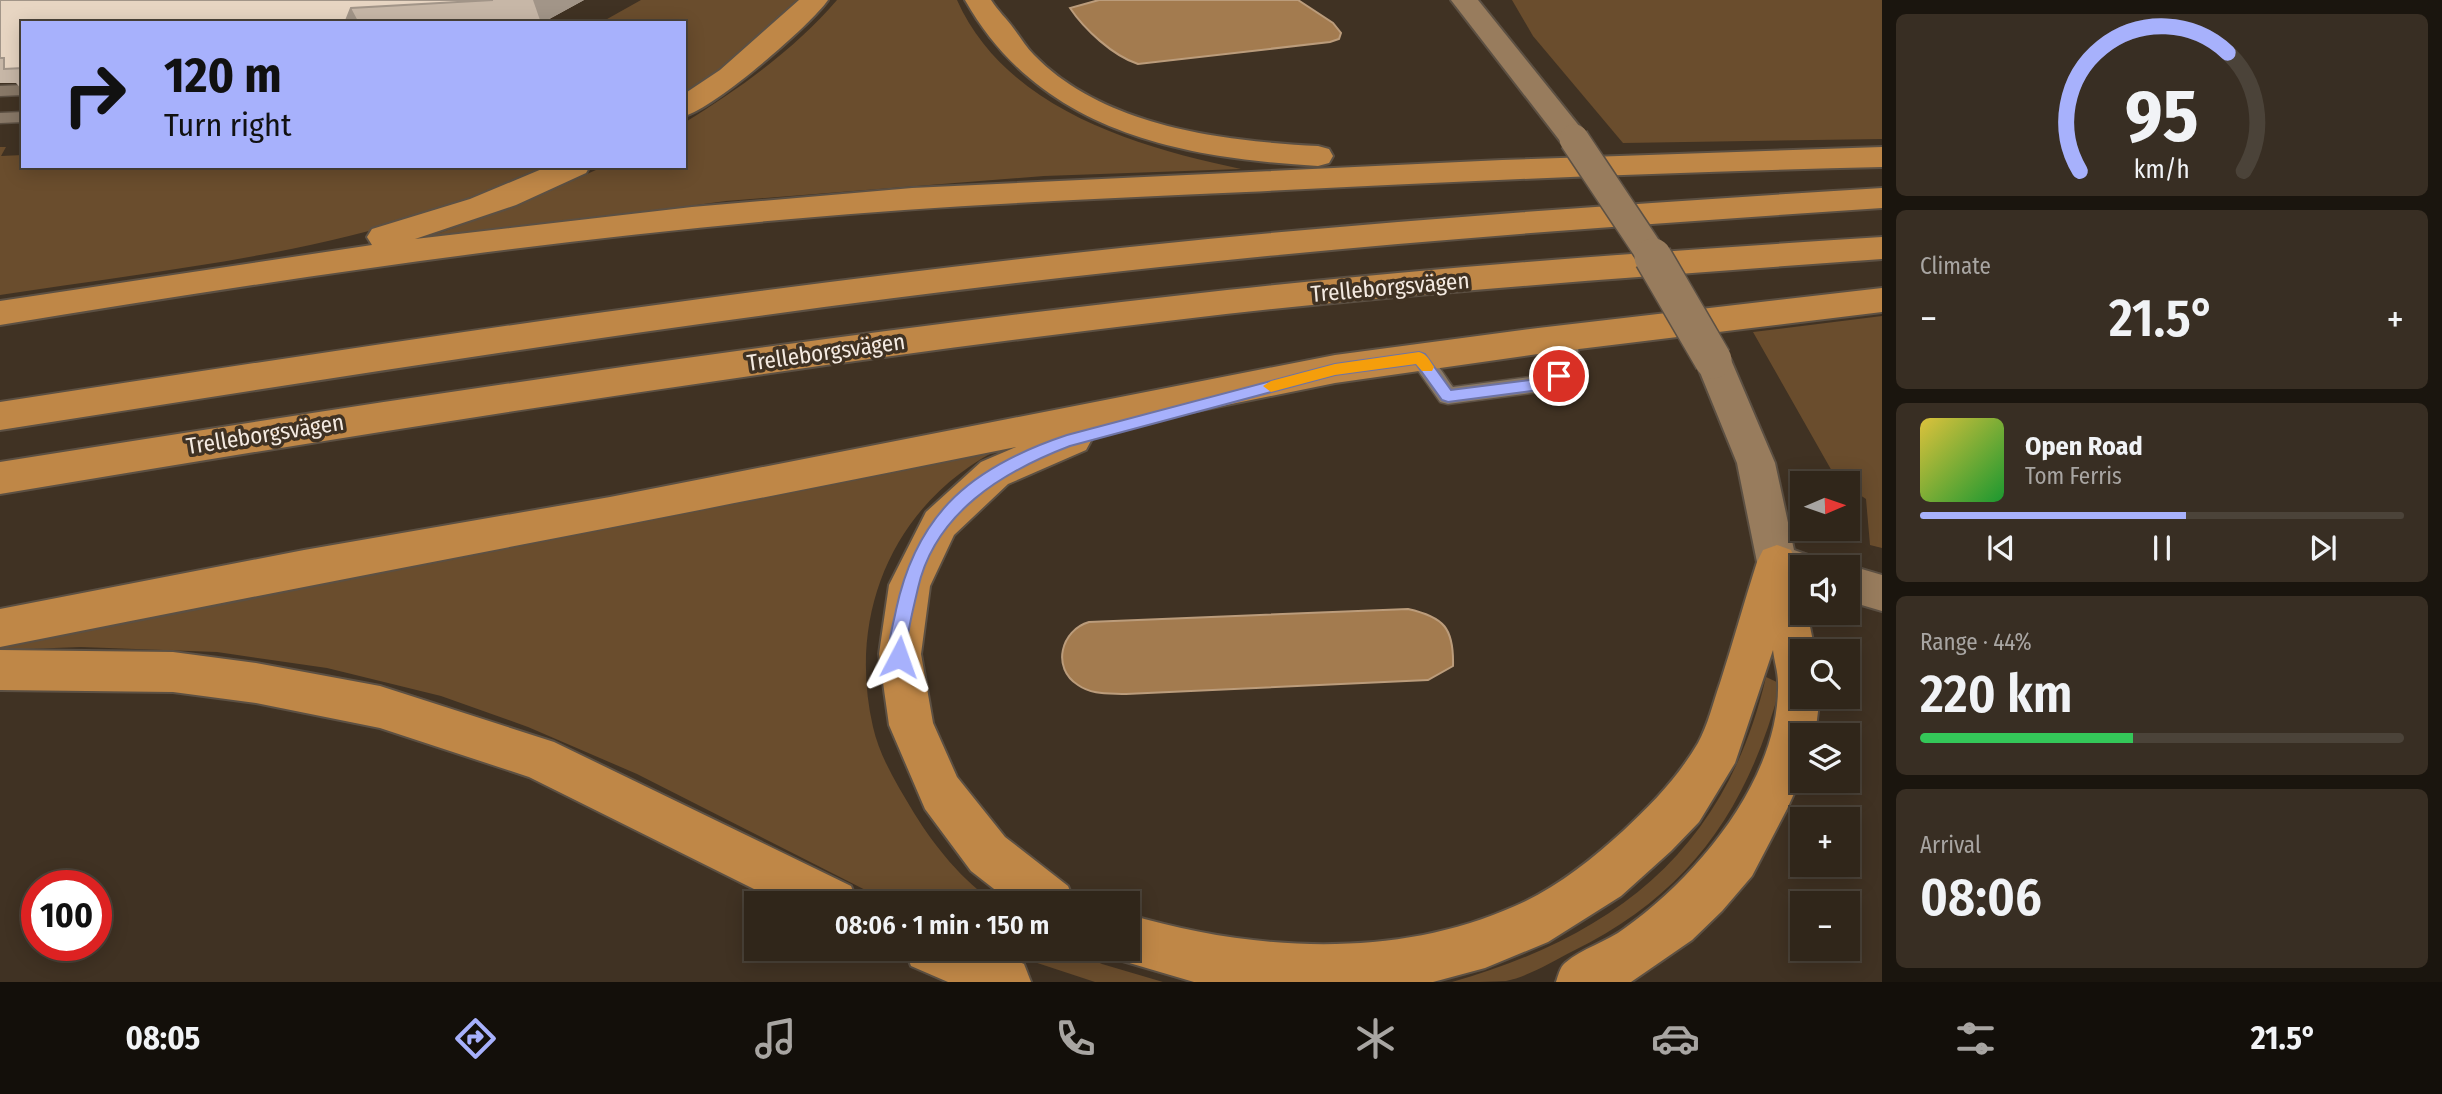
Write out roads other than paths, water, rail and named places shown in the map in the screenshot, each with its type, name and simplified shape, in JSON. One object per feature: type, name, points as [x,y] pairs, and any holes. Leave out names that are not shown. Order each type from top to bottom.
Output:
[{"type":"highway","points":[[686,106],[730,76],[804,13],[815,0]]},
{"type":"highway","points":[[978,0],[1027,64],[1083,103],[1149,130],[1209,145],[1268,154],[1667,162]]},
{"type":"highway","points":[[0,313],[246,273],[613,227],[813,206],[957,196],[1667,162],[1882,157]]},
{"type":"highway","points":[[246,273],[424,226],[537,186],[571,168]]},
{"type":"highway","points":[[0,416],[496,339],[973,277],[1205,251],[1543,220],[1882,198]]},
{"type":"highway","name":"Trelleborgsvägen","points":[[0,478],[387,414],[853,348],[1230,302],[1539,272],[1882,248]]},
{"type":"highway","points":[[0,628],[304,568],[610,513],[1335,369],[1882,300]]},
{"type":"highway","points":[[1034,891],[1008,872],[975,839],[930,774],[914,737],[904,704],[898,643],[910,586],[923,552],[949,512],[970,491],[997,471],[1031,454],[1067,441],[1335,369]]},
{"type":"highway","points":[[1140,943],[1185,957],[1233,964],[1275,968],[1365,967],[1413,961],[1492,940],[1531,925],[1571,902],[1604,881],[1685,802],[1722,742],[1790,566]]},
{"type":"highway","points":[[1581,982],[1635,952],[1675,923],[1735,859],[1787,760],[1796,719],[1800,682],[1795,625]]},
{"type":"highway","points":[[0,670],[173,672],[256,683],[380,707],[538,758],[810,891]]},
{"type":"highway","points":[[956,961],[1006,982]]},
{"type":"street","points":[[1448,0],[1511,61]]},
{"type":"street","points":[[1464,0],[1574,139],[1643,240],[1713,360],[1756,463],[1790,566]]},
{"type":"street","points":[[1860,587],[1882,593]]},
{"type":"lane","points":[[0,91],[21,90]]},
{"type":"lane","points":[[0,118],[21,117]]}]
